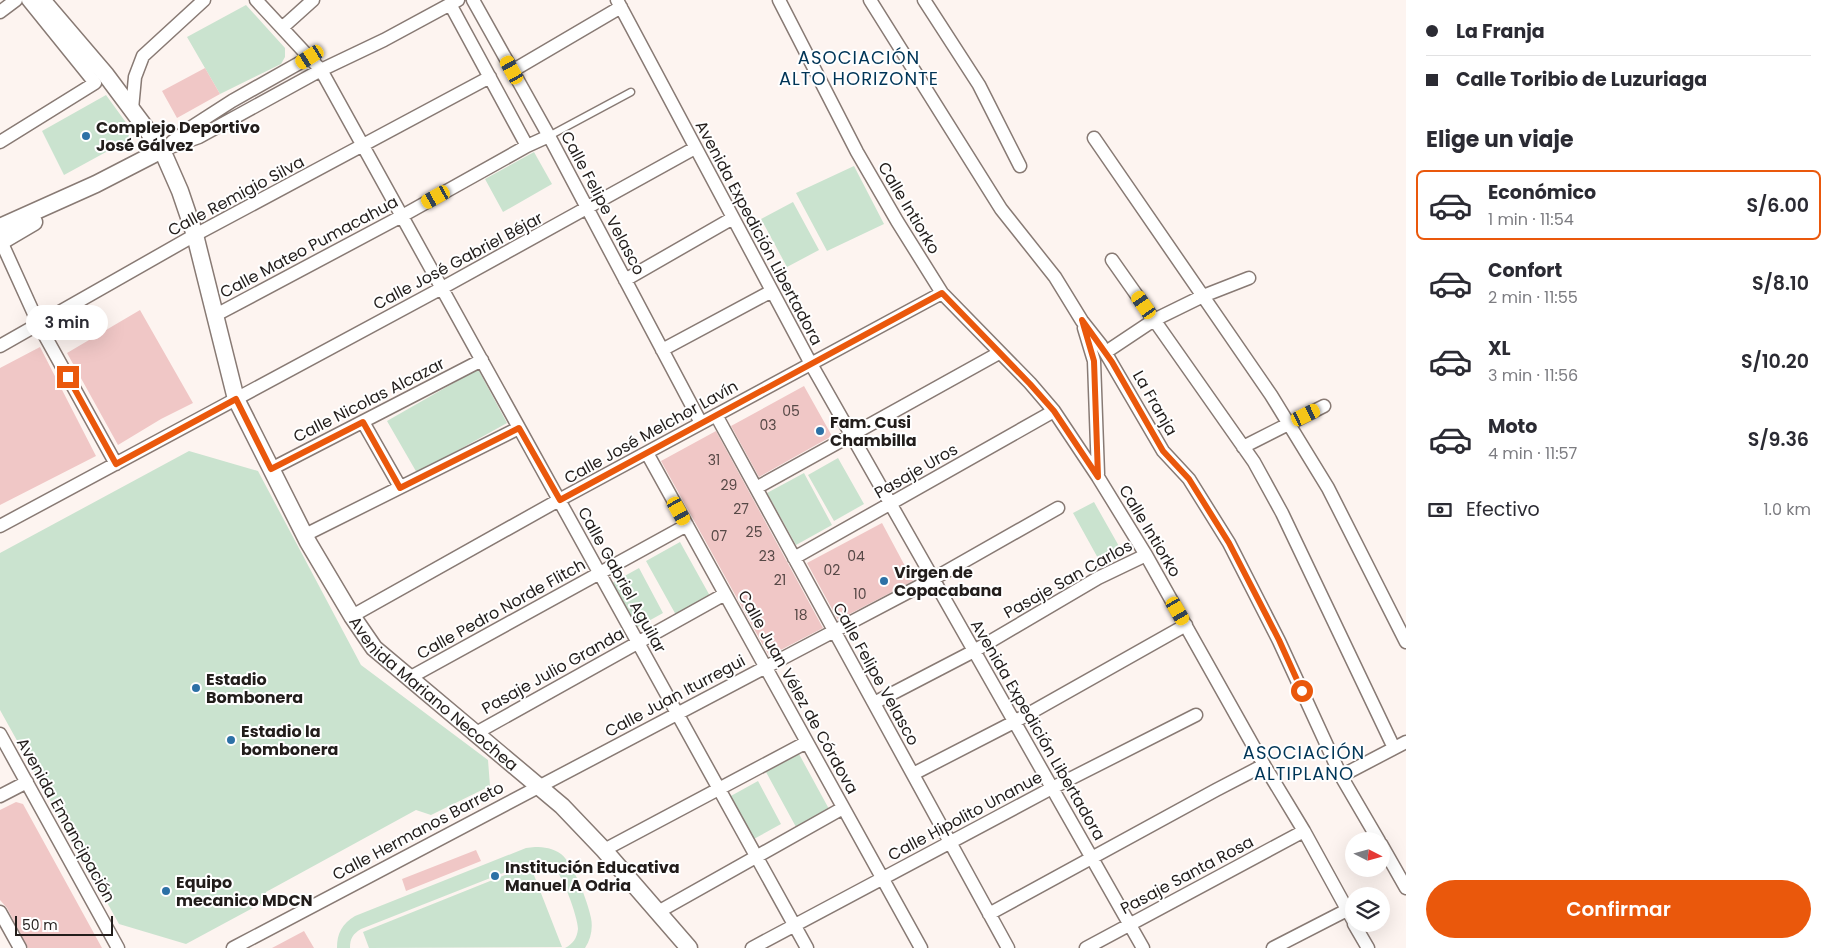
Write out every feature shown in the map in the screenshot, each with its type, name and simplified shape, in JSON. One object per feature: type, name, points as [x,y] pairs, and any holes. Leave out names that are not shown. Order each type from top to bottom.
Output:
[{"type":"street","points":[[0,12],[16,0]]},
{"type":"street","points":[[0,142],[95,83],[28,0]]},
{"type":"street","name":"Avenida Mariano Necochea","points":[[42,0],[106,75],[162,150],[180,191],[195,235],[236,399],[305,535],[352,616],[374,648],[562,806],[604,850],[689,948]]},
{"type":"street","points":[[132,109],[135,77],[144,56],[204,0]]},
{"type":"street","name":"Calle Gabriel Aguilar","points":[[256,0],[321,70],[807,948]]},
{"type":"street","points":[[283,27],[313,0]]},
{"type":"street","name":"Calle Felipe Velasco","points":[[474,0],[549,136],[701,424]]},
{"type":"street","name":"Calle Intiorko","points":[[779,0],[857,152],[942,293],[1054,411],[1098,477],[1146,555],[1264,765],[1304,831],[1345,908]]},
{"type":"street","name":"La Franja","points":[[870,0],[1002,209],[1055,277],[1082,320],[1106,352],[1163,451],[1189,479],[1229,543],[1279,640],[1342,776],[1374,832]]},
{"type":"street","points":[[924,0],[979,85],[1020,166]]},
{"type":"street","points":[[116,464],[39,325],[0,238],[96,184],[162,150],[199,137],[321,70],[384,40],[455,1],[490,77],[526,146]]},
{"type":"street","points":[[512,70],[619,4]]},
{"type":"street","name":"Avenida Expedición Libertadora","points":[[619,4],[811,364],[1143,948]]},
{"type":"street","points":[[162,150],[190,128],[232,101],[310,57]]},
{"type":"street","name":"Calle Remigio Silva","points":[[0,346],[195,235],[490,77]]},
{"type":"street","name":"Calle Mateo Pumacahua","points":[[214,316],[402,216],[526,146],[549,136]]},
{"type":"street","points":[[1094,138],[1271,395],[1328,488],[1406,642]]},
{"type":"street","name":"Calle José Gabriel Béjar","points":[[0,525],[588,209],[695,148]]},
{"type":"street","points":[[625,280],[733,218]]},
{"type":"street","points":[[1112,260],[1254,462],[1282,513],[1394,748]]},
{"type":"street","points":[[1106,352],[1154,320],[1204,296],[1249,278]]},
{"type":"street","points":[[662,350],[772,291]]},
{"type":"street","name":"Calle José Melchor Lavín","points":[[352,616],[560,500],[942,293]]},
{"type":"street","points":[[1082,320],[1094,361],[1098,477]]},
{"type":"street","points":[[756,488],[999,353]]},
{"type":"street","name":"Calle Nicolas Alcazar","points":[[271,469],[482,360]]},
{"type":"street","points":[[1243,447],[1324,406]]},
{"type":"street","name":"Pasaje Uros","points":[[794,558],[1054,411]]},
{"type":"street","name":"Calle Felipe Velasco","points":[[716,415],[1008,948]]},
{"type":"street","points":[[363,422],[400,488]]},
{"type":"street","points":[[305,535],[519,428]]},
{"type":"street","name":"Calle Juan Vélez de Córdova","points":[[647,453],[921,948]]},
{"type":"street","name":"Calle Juan Iturregui","points":[[538,786],[933,579],[1058,508]]},
{"type":"street","name":"Calle Pedro Norde Flitch","points":[[410,678],[687,525]]},
{"type":"street","name":"Pasaje San Carlos","points":[[874,703],[974,652],[1098,578],[1146,555]]},
{"type":"street","name":"Pasaje Julio Granda","points":[[476,733],[725,594]]},
{"type":"street","points":[[913,774],[1014,722],[1186,625]]},
{"type":"street","name":"Calle Hipolito Unanue","points":[[752,948],[1052,788],[1196,715]]},
{"type":"street","name":"Avenida Emancipación","points":[[0,734],[118,948]]},
{"type":"street","points":[[604,850],[720,790],[807,742]]},
{"type":"street","points":[[1342,776],[1406,742]]},
{"type":"street","points":[[990,914],[1264,765]]},
{"type":"street","points":[[0,796],[27,782]]},
{"type":"street","name":"Calle Hermanos Barreto","points":[[232,948],[538,786]]},
{"type":"street","points":[[658,912],[843,808]]},
{"type":"street","name":"Pasaje Santa Rosa","points":[[1086,948],[1304,831]]},
{"type":"street","name":"La Franja","points":[[1390,860],[1406,888]]},
{"type":"street","points":[[1273,948],[1345,911]]},
{"type":"street","points":[[0,912],[20,948]]},
{"type":"street","name":"Calle Intiorko","points":[[1359,932],[1368,948]]},
{"type":"lane","name":"Calle Mateo Pumacahua","points":[[549,136],[631,92]]},
{"type":"green space","points":[[246,5],[285,48],[285,57],[281,64],[220,94],[187,37]]},
{"type":"green space","name":"Complejo Deportivo José Gálvez","points":[[106,95],[130,128],[128,140],[64,175],[42,131]]},
{"type":"green space","points":[[534,152],[552,184],[503,212],[485,179]]},
{"type":"green space","points":[[854,166],[884,224],[827,251],[796,193]]},
{"type":"green space","points":[[793,202],[819,250],[787,267],[761,219]]},
{"type":"green space","points":[[478,369],[507,423],[417,473],[387,421]]},
{"type":"green space","name":"Estadio Bombonera","points":[[189,451],[258,471],[361,665],[488,760],[490,786],[431,815],[416,810],[266,892],[264,902],[186,944],[119,924],[0,710],[0,553]]},
{"type":"green space","points":[[838,458],[864,504],[834,521],[808,475]]},
{"type":"green space","points":[[804,473],[832,525],[796,545],[767,493]]},
{"type":"green space","points":[[1094,502],[1120,548],[1099,560],[1073,513]]},
{"type":"green space","points":[[680,542],[710,596],[676,615],[646,561]]},
{"type":"green space","points":[[639,568],[663,613],[636,628],[612,583]]},
{"type":"green space","points":[[799,754],[829,809],[796,827],[766,772]]},
{"type":"green space","points":[[758,781],[781,824],[752,840],[729,797]]},
{"type":"green space","points":[[526,848],[548,848],[561,854],[575,874],[587,903],[592,922],[592,930],[585,948],[565,948],[576,938],[578,929],[572,905],[555,868],[549,863],[536,860],[361,929],[352,937],[350,948],[337,948],[341,929],[355,916]]},
{"type":"green space","points":[[530,865],[562,947],[369,948],[363,932]]},
{"type":"building","points":[[205,68],[220,94],[177,118],[162,91]]},
{"type":"building","points":[[140,310],[193,403],[161,419],[118,445],[67,353]]},
{"type":"building","points":[[40,347],[96,456],[0,505],[0,368]]},
{"type":"building","points":[[804,386],[832,436],[759,477],[731,426]]},
{"type":"building","points":[[716,431],[823,628],[769,656],[661,461]]},
{"type":"building","points":[[882,523],[913,581],[838,620],[807,563]]},
{"type":"building","points":[[16,802],[23,804],[102,948],[28,948],[7,908],[0,900],[0,810]]},
{"type":"building","points":[[476,850],[481,861],[406,891],[402,879]]},
{"type":"building","points":[[304,931],[314,948],[272,948]]},
{"type":"place","name":"Complejo Deportivo José Gálvez","points":[[86,136]]},
{"type":"place","name":"Fam. Cusi Chambilla","points":[[820,431]]},
{"type":"place","name":"Virgen de Copacabana","points":[[884,581]]},
{"type":"place","name":"Estadio Bombonera","points":[[196,688]]},
{"type":"place","name":"Estadio la bombonera","points":[[231,740]]},
{"type":"place","name":"Institución Educativa Manuel A Odria","points":[[495,876]]},
{"type":"place","name":"Equipo mecanico MDCN","points":[[166,891]]},
{"type":"district","name":"ASOCIACIÓN ALTO HORIZONTE","points":[[859,67]]},
{"type":"district","name":"ASOCIACIÓN ALTIPLANO","points":[[1304,762]]},
{"type":"route","points":[[68,377],[116,464],[236,399],[271,469],[363,422],[400,488],[519,428],[560,500],[942,293],[1054,411],[1078,444],[1098,477],[1094,361],[1082,320],[1112,362],[1163,451],[1189,479],[1229,543],[1279,640],[1302,691]]}]
